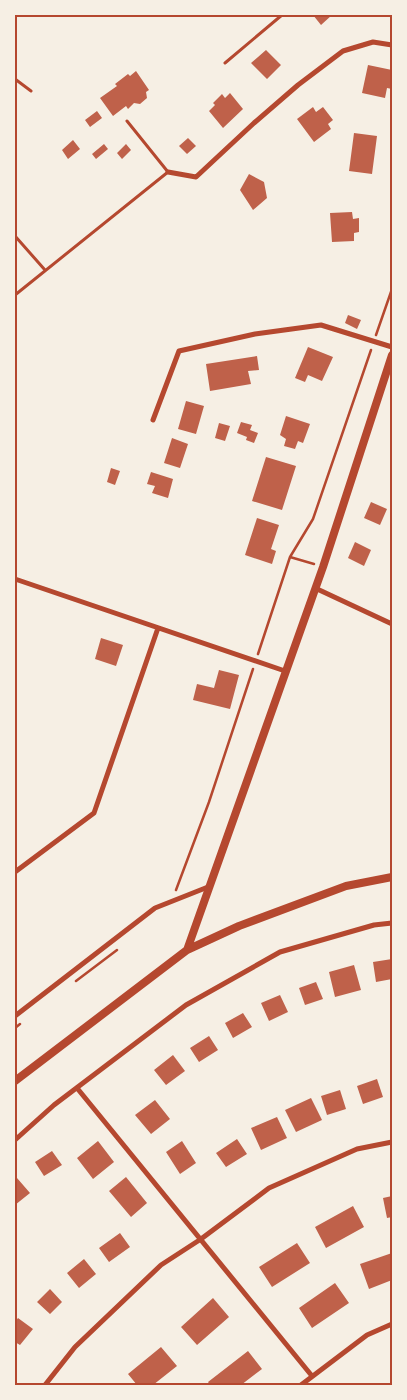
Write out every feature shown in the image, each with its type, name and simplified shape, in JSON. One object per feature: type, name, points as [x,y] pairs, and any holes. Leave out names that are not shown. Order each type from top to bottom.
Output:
[{"type":"street","points":[[168,172],[196,177],[298,85],[343,51],[373,42],[392,45]]},
{"type":"street","points":[[153,420],[180,351],[255,334],[321,325],[392,347]]},
{"type":"street","points":[[187,950],[323,567],[389,374],[392,355]]},
{"type":"street","points":[[15,579],[285,671]]},
{"type":"street","points":[[314,588],[392,624]]},
{"type":"street","points":[[15,872],[94,813],[158,628]]},
{"type":"street","points":[[15,1081],[187,950],[239,926],[346,886],[392,877]]},
{"type":"street","points":[[15,1016],[155,908],[208,888]]},
{"type":"street","points":[[15,1140],[54,1105],[186,1005],[280,952],[374,925],[392,923]]},
{"type":"street","points":[[77,1088],[312,1376]]},
{"type":"street","points":[[45,1385],[75,1347],[161,1265],[201,1239],[269,1188],[357,1149],[392,1142]]},
{"type":"street","points":[[300,1385],[367,1335],[392,1324]]},
{"type":"lane","points":[[225,63],[282,15]]},
{"type":"lane","points":[[15,79],[31,92]]},
{"type":"lane","points":[[15,295],[168,172],[127,121]]},
{"type":"lane","points":[[15,236],[45,270]]},
{"type":"path","points":[[171,902],[208,802],[290,557],[313,519],[392,289]]},
{"type":"path","points":[[290,557],[323,567]]},
{"type":"path","points":[[70,986],[124,945]]},
{"type":"path","points":[[15,1028],[23,1022]]},
{"type":"building","points":[[313,15],[332,15],[321,25]]},
{"type":"building","points":[[266,50],[281,65],[267,79],[251,63]]},
{"type":"building","points":[[368,65],[392,70],[392,89],[387,88],[385,98],[362,93]]},
{"type":"building","points":[[136,71],[149,90],[146,92],[147,98],[140,104],[134,103],[128,109],[126,106],[113,116],[100,98],[117,86],[115,84],[128,74],[130,76]]},
{"type":"building","points":[[230,93],[243,109],[223,128],[209,111],[215,105],[213,103],[222,94],[225,98]]},
{"type":"building","points":[[313,107],[316,112],[323,107],[333,120],[328,124],[331,129],[314,142],[297,119]]},
{"type":"building","points":[[97,111],[102,118],[90,127],[85,120]]},
{"type":"building","points":[[354,133],[377,136],[372,174],[349,171]]},
{"type":"building","points":[[188,138],[196,146],[187,154],[179,146]]},
{"type":"building","points":[[73,140],[80,149],[68,159],[62,150]]},
{"type":"building","points":[[104,144],[108,149],[96,159],[92,154]]},
{"type":"building","points":[[126,144],[131,150],[122,159],[117,153]]},
{"type":"building","points":[[249,174],[264,182],[267,198],[253,210],[240,190]]},
{"type":"building","points":[[352,212],[353,219],[359,218],[359,232],[354,233],[354,241],[332,242],[330,213]]},
{"type":"building","points":[[348,315],[361,320],[357,329],[345,323]]},
{"type":"building","points":[[308,347],[333,357],[322,381],[308,375],[305,382],[295,378]]},
{"type":"building","points":[[257,356],[259,370],[248,371],[251,384],[210,391],[206,364]]},
{"type":"building","points":[[186,401],[204,406],[196,434],[178,429]]},
{"type":"building","points":[[286,416],[310,424],[303,443],[298,441],[295,449],[284,446],[286,439],[280,435]]},
{"type":"building","points":[[241,422],[252,425],[250,430],[258,433],[254,443],[246,440],[247,437],[237,433]]},
{"type":"building","points":[[219,423],[230,426],[225,441],[215,438]]},
{"type":"building","points":[[172,438],[188,444],[180,468],[164,463]]},
{"type":"building","points":[[266,457],[296,466],[282,510],[252,501]]},
{"type":"building","points":[[111,468],[120,471],[115,485],[107,482]]},
{"type":"building","points":[[151,472],[173,479],[168,498],[152,493],[155,486],[147,484]]},
{"type":"building","points":[[371,502],[387,509],[380,525],[364,518]]},
{"type":"building","points":[[257,518],[279,525],[271,549],[276,551],[272,564],[245,555]]},
{"type":"building","points":[[355,542],[371,550],[364,566],[348,558]]},
{"type":"building","points":[[101,638],[123,645],[116,666],[95,659]]},
{"type":"building","points":[[219,670],[239,675],[230,709],[193,700],[197,684],[214,688]]},
{"type":"building","points":[[392,959],[392,979],[376,982],[373,962]]},
{"type":"building","points":[[354,965],[361,990],[335,997],[329,972]]},
{"type":"building","points":[[316,982],[323,999],[305,1005],[299,988]]},
{"type":"building","points":[[280,995],[288,1012],[269,1021],[261,1003]]},
{"type":"building","points":[[243,1013],[252,1027],[233,1038],[225,1023]]},
{"type":"building","points":[[209,1036],[218,1050],[199,1062],[190,1048]]},
{"type":"building","points":[[173,1055],[185,1071],[166,1085],[154,1070]]},
{"type":"building","points":[[377,1079],[383,1097],[363,1104],[357,1086]]},
{"type":"building","points":[[340,1090],[346,1109],[327,1115],[321,1096]]},
{"type":"building","points":[[311,1098],[322,1120],[296,1132],[285,1110]]},
{"type":"building","points":[[155,1100],[170,1119],[151,1134],[135,1115]]},
{"type":"building","points":[[277,1117],[287,1138],[261,1150],[251,1128]]},
{"type":"building","points":[[237,1139],[247,1154],[226,1167],[216,1153]]},
{"type":"building","points":[[98,1141],[114,1162],[93,1179],[77,1158]]},
{"type":"building","points":[[182,1141],[196,1163],[180,1174],[166,1152]]},
{"type":"building","points":[[52,1151],[62,1165],[44,1176],[35,1162]]},
{"type":"building","points":[[126,1177],[147,1203],[131,1217],[109,1191]]},
{"type":"building","points":[[17,1178],[30,1193],[15,1205],[15,1180]]},
{"type":"building","points":[[392,1196],[392,1217],[387,1218],[383,1198]]},
{"type":"building","points":[[353,1206],[364,1227],[326,1248],[315,1227]]},
{"type":"building","points":[[120,1233],[130,1247],[109,1262],[99,1248]]},
{"type":"building","points":[[297,1243],[310,1263],[272,1287],[259,1267]]},
{"type":"building","points":[[392,1253],[392,1280],[369,1289],[360,1264]]},
{"type":"building","points":[[84,1259],[96,1274],[79,1288],[67,1273]]},
{"type":"building","points":[[335,1283],[349,1303],[312,1328],[299,1308]]},
{"type":"building","points":[[50,1289],[62,1302],[50,1314],[37,1302]]},
{"type":"building","points":[[213,1298],[229,1317],[197,1345],[181,1327]]},
{"type":"building","points":[[18,1318],[33,1329],[20,1345],[15,1342],[15,1322]]},
{"type":"building","points":[[161,1347],[177,1366],[153,1385],[137,1385],[128,1374]]},
{"type":"building","points":[[248,1351],[262,1369],[241,1385],[210,1385],[208,1382]]}]
